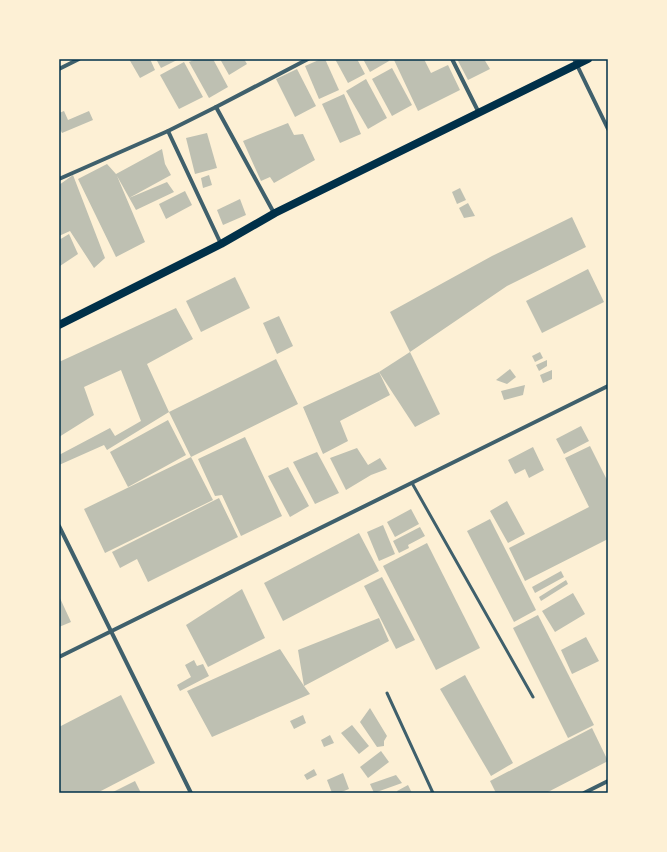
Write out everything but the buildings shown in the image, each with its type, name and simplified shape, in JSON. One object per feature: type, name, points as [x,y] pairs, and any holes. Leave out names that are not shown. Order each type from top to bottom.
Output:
[{"type":"main road","points":[[59,325],[221,244],[275,213],[479,113],[575,62],[588,59]]},
{"type":"street","points":[[59,69],[79,59]]},
{"type":"street","points":[[59,180],[168,131],[308,59]]},
{"type":"street","points":[[452,59],[479,113]]},
{"type":"street","points":[[575,62],[608,129]]},
{"type":"street","points":[[216,107],[275,213]]},
{"type":"street","points":[[168,131],[221,244]]},
{"type":"street","points":[[59,657],[608,386]]},
{"type":"street","points":[[59,526],[190,793]]},
{"type":"street","points":[[584,793],[608,781]]},
{"type":"lane","points":[[412,483],[533,697]]},
{"type":"lane","points":[[387,693],[433,793]]}]
